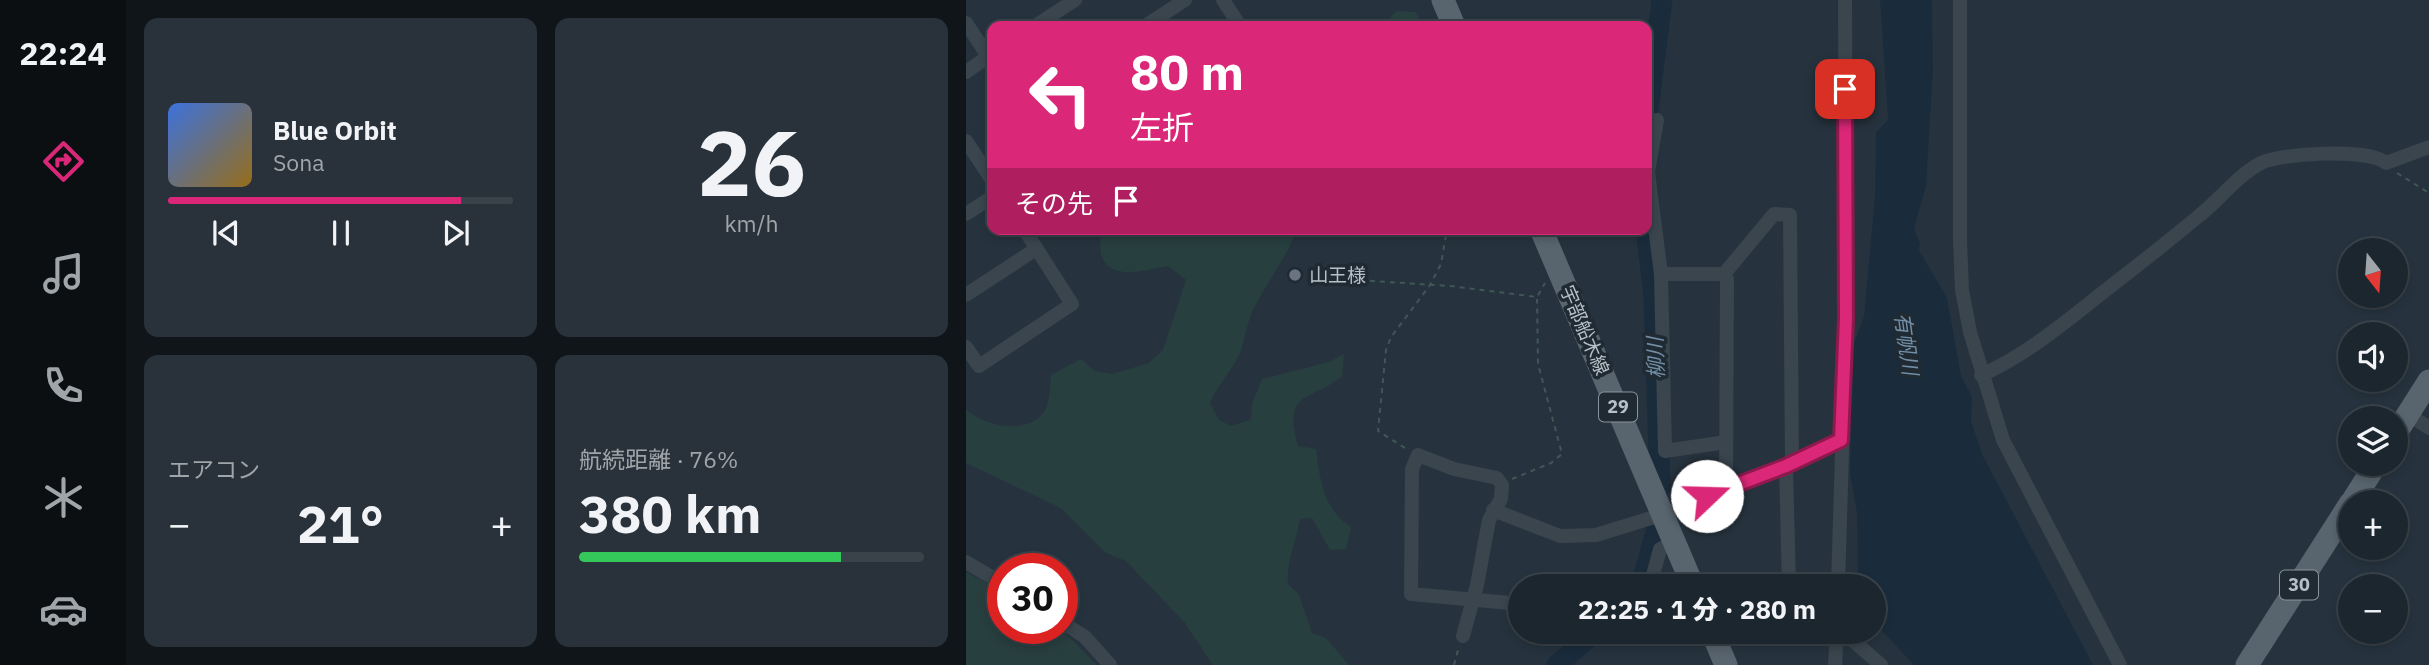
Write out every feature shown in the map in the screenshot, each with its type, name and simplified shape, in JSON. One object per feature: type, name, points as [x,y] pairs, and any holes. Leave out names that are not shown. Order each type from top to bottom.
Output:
[{"type":"main road","points":[[1443,0],[1452,21]]},
{"type":"main road","name":"宇部船木線","points":[[1544,235],[1688,574]]},
{"type":"main road","points":[[2408,414],[2429,381]]},
{"type":"main road","name":"30","points":[[2247,665],[2338,523]]},
{"type":"main road","points":[[1717,644],[1726,665]]},
{"type":"street","points":[[1043,21],[1075,0]]},
{"type":"street","points":[[1153,21],[1185,0]]},
{"type":"street","points":[[1223,0],[1237,21]]},
{"type":"street","points":[[1838,574],[1846,318],[1845,0]]},
{"type":"street","points":[[1960,0],[1962,290],[1980,375],[2003,440],[2120,665]]},
{"type":"street","points":[[966,23],[987,52]]},
{"type":"street","points":[[966,72],[987,60]]},
{"type":"street","points":[[1652,149],[1657,120]]},
{"type":"street","points":[[966,141],[987,172]]},
{"type":"street","points":[[1980,375],[2013,359],[2052,332],[2186,227],[2261,163],[2279,158],[2346,153],[2381,158],[2386,163],[2429,147]]},
{"type":"street","points":[[966,214],[987,200]]},
{"type":"street","points":[[1652,203],[1661,274],[1665,451],[1726,442]]},
{"type":"street","points":[[1724,274],[1774,214],[1790,215],[1789,574]]},
{"type":"street","points":[[966,347],[979,366],[1072,304],[1028,235]]},
{"type":"street","points":[[966,295],[1036,249]]},
{"type":"street","points":[[1661,274],[1724,274]]},
{"type":"street","points":[[1724,274],[1727,279],[1726,489]]},
{"type":"street","points":[[2408,425],[2429,428]]},
{"type":"street","points":[[1493,510],[1560,536],[1596,535],[1664,514],[1841,440]]},
{"type":"street","points":[[1463,636],[1473,600],[1484,540],[1493,510],[1501,499],[1502,485],[1497,478],[1454,469],[1418,455],[1412,469],[1411,594],[1473,600],[1508,603]]},
{"type":"street","points":[[1653,574],[1660,549],[1675,542]]},
{"type":"street","points":[[966,562],[987,574]]},
{"type":"street","points":[[1078,634],[1094,645],[1110,665]]},
{"type":"street","points":[[1835,665],[1836,644]]},
{"type":"street","points":[[1857,644],[1881,665]]},
{"type":"path","points":[[2386,163],[2429,193]]},
{"type":"path","points":[[1418,455],[1378,431],[1381,387],[1391,337],[1430,285],[1441,264],[1446,235]]},
{"type":"path","points":[[1502,485],[1551,463],[1562,454],[1538,364],[1537,297],[1556,263]]},
{"type":"path","points":[[1310,277],[1430,285],[1537,297]]},
{"type":"path","points":[[1454,665],[1463,636]]},
{"type":"green space","points":[[1396,11],[1416,12],[1420,21],[1388,21]]},
{"type":"green space","points":[[1100,235],[1294,235],[1253,310],[1238,357],[1210,403],[1219,420],[1231,426],[1251,420],[1252,404],[1262,379],[1329,362],[1344,354],[1342,376],[1302,399],[1294,415],[1294,428],[1298,446],[1316,449],[1324,493],[1334,512],[1351,527],[1346,549],[1330,550],[1312,518],[1300,519],[1290,560],[1288,584],[1299,595],[1312,633],[1326,638],[1349,665],[1213,665],[1185,623],[1126,561],[1106,553],[1061,508],[966,463],[966,409],[994,424],[1026,424],[1036,420],[1045,410],[1051,375],[1081,359],[1095,371],[1112,374],[1149,363],[1163,350],[1186,280],[1168,266],[1122,272],[1107,265],[1101,251]]},
{"type":"green space","points":[[966,572],[987,583],[987,644],[1076,644],[1097,665],[966,665]]},
{"type":"water","name":"有帆川","points":[[1880,0],[1932,0],[1933,69],[1926,186],[1914,229],[1920,243],[1919,250],[1947,298],[1961,376],[1972,397],[1971,421],[1982,454],[2093,665],[1914,665],[1886,635],[1886,574],[1858,574],[1857,513],[1850,474],[1852,348],[1864,316],[1875,196],[1876,132],[1888,120]]},
{"type":"waterway","name":"柳川","points":[[1652,79],[1662,0]]},
{"type":"waterway","name":"柳川","points":[[1647,235],[1654,297],[1660,487]]},
{"type":"waterway","name":"柳川","points":[[1644,574],[1657,528]]},
{"type":"waterway","name":"柳川","points":[[1557,665],[1581,644]]},
{"type":"place","name":"山王様","points":[[1295,275]]},
{"type":"route","points":[[1707,496],[1786,466],[1841,440],[1846,318],[1845,89]]}]
